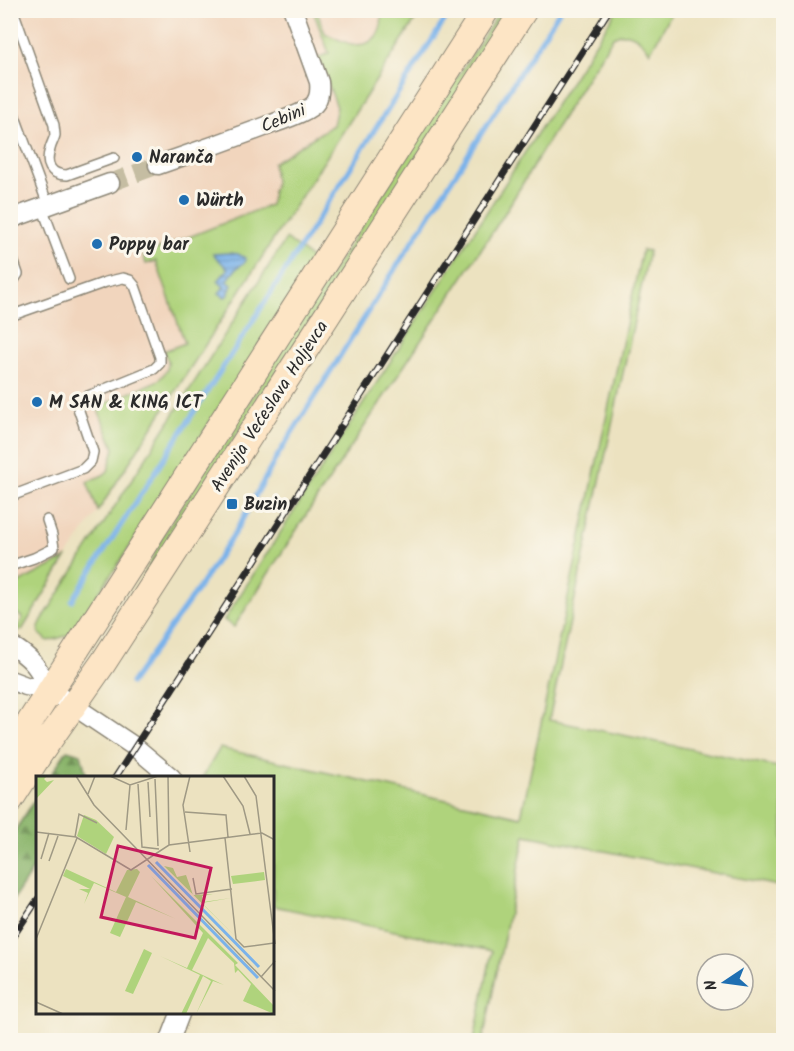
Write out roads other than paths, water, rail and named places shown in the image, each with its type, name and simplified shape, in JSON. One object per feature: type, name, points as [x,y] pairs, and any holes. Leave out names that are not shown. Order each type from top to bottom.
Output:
[{"type":"main road","name":"Avenija Većeslava Holjevca","points":[[10,753],[486,10]]},
{"type":"main road","name":"Avenija Većeslava Holjevca","points":[[10,800],[178,548],[524,10]]},
{"type":"street","name":"Cebini","points":[[158,165],[259,129],[312,107],[320,92],[320,82],[293,10]]},
{"type":"street","points":[[10,219],[110,183]]},
{"type":"street","points":[[10,645],[36,664],[50,690]]},
{"type":"street","points":[[10,680],[26,686],[50,690],[135,747],[170,776]]},
{"type":"street","points":[[170,1041],[180,1015]]},
{"type":"lane","points":[[13,10],[54,125],[55,134],[48,159],[53,172],[67,175],[114,158]]},
{"type":"lane","points":[[10,103],[69,279]]},
{"type":"lane","points":[[10,251],[18,274],[10,286]]},
{"type":"lane","points":[[10,316],[123,278],[130,280],[135,286],[160,357],[160,363],[154,369],[88,396],[79,403],[78,408],[93,452],[91,461],[83,469],[14,495]]},
{"type":"lane","points":[[10,567],[54,548],[47,520]]},
{"type":"water","points":[[213,254],[238,254],[246,261],[227,281],[232,285],[225,297],[219,293],[224,287],[218,281],[228,269]]},
{"type":"waterway","points":[[72,601],[451,10]]},
{"type":"waterway","points":[[131,683],[200,586],[237,529],[278,455],[560,10]]},
{"type":"tunnel","points":[[110,183],[158,165]]},
{"type":"railway","points":[[116,776],[609,10]]},
{"type":"railway","points":[[10,941],[36,902]]},
{"type":"place","name":"Naranča","points":[[137,157]]},
{"type":"place","name":"Würth","points":[[184,200]]},
{"type":"place","name":"Poppy bar","points":[[97,244]]},
{"type":"place","name":"M SAN & KING ICT","points":[[37,402]]},
{"type":"place","name":"Buzin","points":[[232,504]]}]
